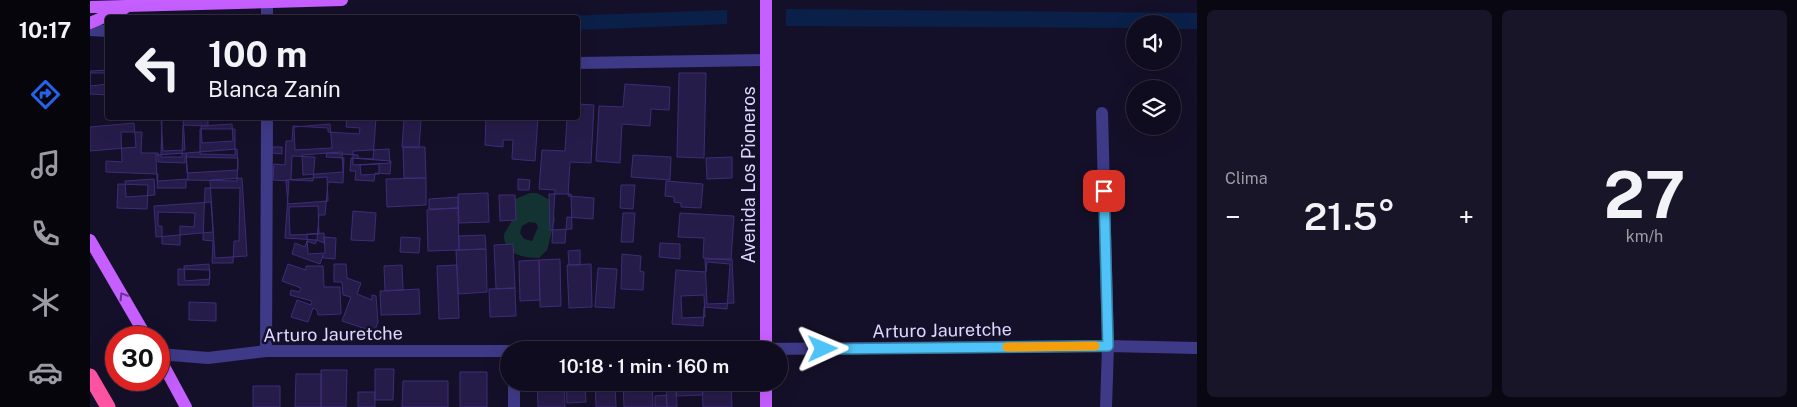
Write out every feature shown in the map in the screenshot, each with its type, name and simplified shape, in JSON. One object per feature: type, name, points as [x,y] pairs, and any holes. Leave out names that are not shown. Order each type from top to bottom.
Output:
[{"type":"highway","points":[[90,376],[108,407]]},
{"type":"main road","points":[[90,6],[342,0]]},
{"type":"main road","name":"Avenida Los Pioneros","points":[[766,0],[766,341]]},
{"type":"main road","points":[[109,15],[132,5]]},
{"type":"main road","points":[[90,23],[105,17]]},
{"type":"main road","points":[[90,240],[141,326]]},
{"type":"main road","points":[[170,376],[186,407]]},
{"type":"main road","points":[[766,391],[766,407]]},
{"type":"street","points":[[267,2],[267,15]]},
{"type":"street","points":[[90,30],[105,31]]},
{"type":"street","points":[[580,63],[766,60]]},
{"type":"street","points":[[1102,113],[1108,346],[1106,407]]},
{"type":"street","points":[[266,351],[267,120]]},
{"type":"street","name":"Arturo Jauretche","points":[[788,350],[1108,346],[1197,348]]},
{"type":"street","name":"Arturo Jauretche","points":[[170,356],[208,358],[266,351],[500,351]]},
{"type":"street","points":[[514,391],[514,407]]},
{"type":"green space","points":[[530,193],[537,193],[551,201],[555,220],[547,250],[539,258],[521,256],[510,250],[507,246],[504,234],[516,214],[513,200]],"holes":[[[529,222],[536,223],[538,227],[532,241],[524,239],[520,233],[522,226]]]},
{"type":"water","points":[[786,9],[1197,13],[1197,29],[1181,29],[1181,15],[1126,15],[1126,28],[786,26]]},
{"type":"water","points":[[727,10],[727,24],[580,30],[580,15]]},
{"type":"building","points":[[105,70],[105,84],[90,86],[90,71]]},
{"type":"building","points":[[90,73],[105,73],[105,95],[90,94]]},
{"type":"building","points":[[679,73],[706,73],[704,158],[677,157]]},
{"type":"building","points":[[625,84],[670,87],[669,110],[651,109],[650,126],[622,124],[620,163],[596,161],[599,106],[623,107]]},
{"type":"building","points":[[580,104],[594,105],[591,163],[570,162],[568,196],[594,198],[593,219],[567,217],[565,243],[552,243],[555,190],[539,189],[542,150],[565,151],[567,120],[580,120]]},
{"type":"building","points":[[161,120],[183,120],[185,150],[163,151]]},
{"type":"building","points":[[162,120],[208,120],[208,126],[183,125],[182,157],[161,157]]},
{"type":"building","points":[[347,120],[376,120],[373,159],[358,158],[358,155],[327,153],[326,157],[344,158],[343,183],[328,182],[325,215],[319,215],[317,240],[285,238],[289,181],[273,180],[274,164],[285,165],[286,141],[292,141],[293,126],[328,128],[328,132],[359,134],[360,128],[346,127]],"holes":[[[292,156],[315,157],[313,181],[291,180]]]},
{"type":"building","points":[[404,120],[421,120],[419,148],[402,147]]},
{"type":"building","points":[[486,120],[538,120],[535,161],[512,159],[513,140],[503,140],[503,147],[485,145]]},
{"type":"building","points":[[134,123],[136,147],[90,151],[90,127]]},
{"type":"building","points":[[232,124],[233,141],[202,143],[201,126]]},
{"type":"building","points":[[330,124],[332,148],[295,150],[294,127]]},
{"type":"building","points":[[200,129],[235,129],[235,155],[200,154]]},
{"type":"building","points":[[121,132],[142,132],[141,153],[158,153],[158,162],[185,163],[185,157],[238,158],[237,181],[186,180],[186,188],[157,188],[158,174],[106,172],[106,161],[122,162]]},
{"type":"building","points":[[272,147],[282,147],[282,154],[272,153]]},
{"type":"building","points":[[403,147],[425,147],[426,178],[404,178]]},
{"type":"building","points":[[237,149],[238,170],[187,173],[186,153]]},
{"type":"building","points":[[389,149],[390,163],[353,165],[353,151]]},
{"type":"building","points":[[342,152],[343,172],[303,175],[302,155]]},
{"type":"building","points":[[186,153],[188,179],[157,181],[156,155]]},
{"type":"building","points":[[633,155],[671,157],[670,180],[631,177]]},
{"type":"building","points":[[732,157],[732,178],[707,179],[706,158]]},
{"type":"building","points":[[351,158],[391,161],[390,174],[375,173],[374,181],[355,180],[356,171],[350,171]]},
{"type":"building","points":[[379,164],[379,174],[361,175],[360,165]]},
{"type":"building","points":[[327,177],[328,201],[288,204],[286,180]]},
{"type":"building","points":[[242,178],[247,256],[215,258],[210,180]]},
{"type":"building","points":[[426,178],[426,205],[387,207],[386,179]]},
{"type":"building","points":[[154,179],[155,195],[126,197],[125,181]]},
{"type":"building","points":[[518,179],[530,180],[529,190],[518,190]]},
{"type":"building","points":[[666,181],[703,184],[701,208],[681,207],[681,203],[674,202],[674,197],[665,196]]},
{"type":"building","points":[[118,184],[148,185],[147,209],[117,208]]},
{"type":"building","points":[[621,185],[635,185],[633,209],[620,208]]},
{"type":"building","points":[[205,188],[240,188],[239,241],[234,241],[233,263],[212,263],[213,241],[203,240]]},
{"type":"building","points":[[488,193],[489,222],[459,223],[458,194]]},
{"type":"building","points":[[549,194],[571,194],[572,229],[550,230]]},
{"type":"building","points":[[499,195],[515,195],[516,220],[500,221]]},
{"type":"building","points":[[458,197],[458,208],[429,209],[429,199]]},
{"type":"building","points":[[211,202],[213,232],[156,237],[154,206]]},
{"type":"building","points":[[318,206],[319,234],[290,235],[289,207]]},
{"type":"building","points":[[458,208],[459,250],[428,251],[427,210]]},
{"type":"building","points":[[353,211],[376,213],[374,241],[351,240]]},
{"type":"building","points":[[158,212],[195,213],[194,227],[180,226],[180,245],[162,244],[162,226],[158,226]]},
{"type":"building","points":[[623,213],[635,213],[633,242],[621,242]]},
{"type":"building","points":[[680,213],[734,216],[731,260],[703,258],[704,238],[678,237]]},
{"type":"building","points":[[324,233],[325,253],[308,254],[307,234]]},
{"type":"building","points":[[485,235],[486,249],[459,250],[459,236]]},
{"type":"building","points":[[324,237],[336,238],[335,259],[323,258],[323,255],[320,264],[292,254],[295,243],[305,247],[307,241],[315,244],[317,240],[324,243]]},
{"type":"building","points":[[401,237],[420,238],[419,253],[400,252]]},
{"type":"building","points":[[660,243],[680,244],[680,259],[659,257]]},
{"type":"building","points":[[513,244],[515,288],[496,289],[494,245]]},
{"type":"building","points":[[486,249],[487,292],[458,294],[456,250]]},
{"type":"building","points":[[580,250],[580,265],[569,265],[568,251]]},
{"type":"building","points":[[622,254],[641,256],[640,271],[644,272],[643,290],[621,289]]},
{"type":"building","points":[[560,259],[561,306],[540,307],[539,260]]},
{"type":"building","points":[[705,259],[732,259],[734,303],[707,304]]},
{"type":"building","points":[[539,260],[540,300],[520,301],[519,261]]},
{"type":"building","points":[[707,262],[730,264],[727,309],[704,307],[703,326],[672,324],[676,270],[706,272]]},
{"type":"building","points":[[209,264],[210,279],[185,281],[184,266]]},
{"type":"building","points":[[288,264],[306,270],[306,266],[323,266],[324,287],[340,287],[341,314],[318,315],[317,310],[313,308],[308,322],[291,317],[297,300],[311,305],[312,301],[290,295],[291,290],[299,292],[301,288],[282,281]]},
{"type":"building","points":[[334,264],[346,264],[347,278],[361,283],[357,294],[372,300],[372,295],[376,296],[378,322],[373,335],[365,332],[366,329],[342,321],[351,297],[343,295],[342,282],[334,282]]},
{"type":"building","points":[[591,264],[592,307],[569,308],[567,265]]},
{"type":"building","points":[[402,265],[403,290],[385,291],[384,266]]},
{"type":"building","points":[[457,265],[459,318],[439,319],[437,266]]},
{"type":"building","points":[[598,268],[617,269],[614,308],[595,307]]},
{"type":"building","points":[[178,269],[210,270],[209,285],[178,285]]},
{"type":"building","points":[[515,288],[516,316],[490,317],[489,289]]},
{"type":"building","points":[[419,289],[420,314],[381,315],[380,291]]},
{"type":"building","points":[[704,295],[705,317],[682,318],[681,296]]},
{"type":"building","points":[[189,302],[216,303],[216,321],[189,320]]},
{"type":"building","points":[[375,369],[394,369],[393,400],[375,400]]},
{"type":"building","points":[[321,370],[347,370],[346,407],[321,407]]},
{"type":"building","points":[[460,372],[487,372],[487,407],[460,407]]},
{"type":"building","points":[[296,374],[321,374],[321,407],[295,407]]},
{"type":"building","points":[[403,381],[448,381],[448,407],[402,407]]},
{"type":"building","points":[[253,386],[280,386],[280,407],[253,407]]},
{"type":"building","points":[[537,391],[564,391],[565,407],[538,407]]},
{"type":"building","points":[[566,391],[585,391],[586,402],[567,403]]},
{"type":"building","points":[[595,391],[615,391],[616,407],[596,407]]},
{"type":"building","points":[[623,391],[652,391],[653,407],[624,407]]},
{"type":"building","points":[[666,391],[676,391],[677,407],[667,407]]},
{"type":"building","points":[[676,391],[703,391],[703,395],[676,396]]},
{"type":"building","points":[[702,391],[731,391],[732,407],[703,407]]},
{"type":"building","points":[[358,392],[375,392],[375,407],[358,407]]},
{"type":"building","points":[[666,395],[667,407],[655,407],[655,396]]},
{"type":"slow traffic","points":[[1007,347],[1095,346]]},
{"type":"route","points":[[823,349],[1108,346],[1104,191]]}]
